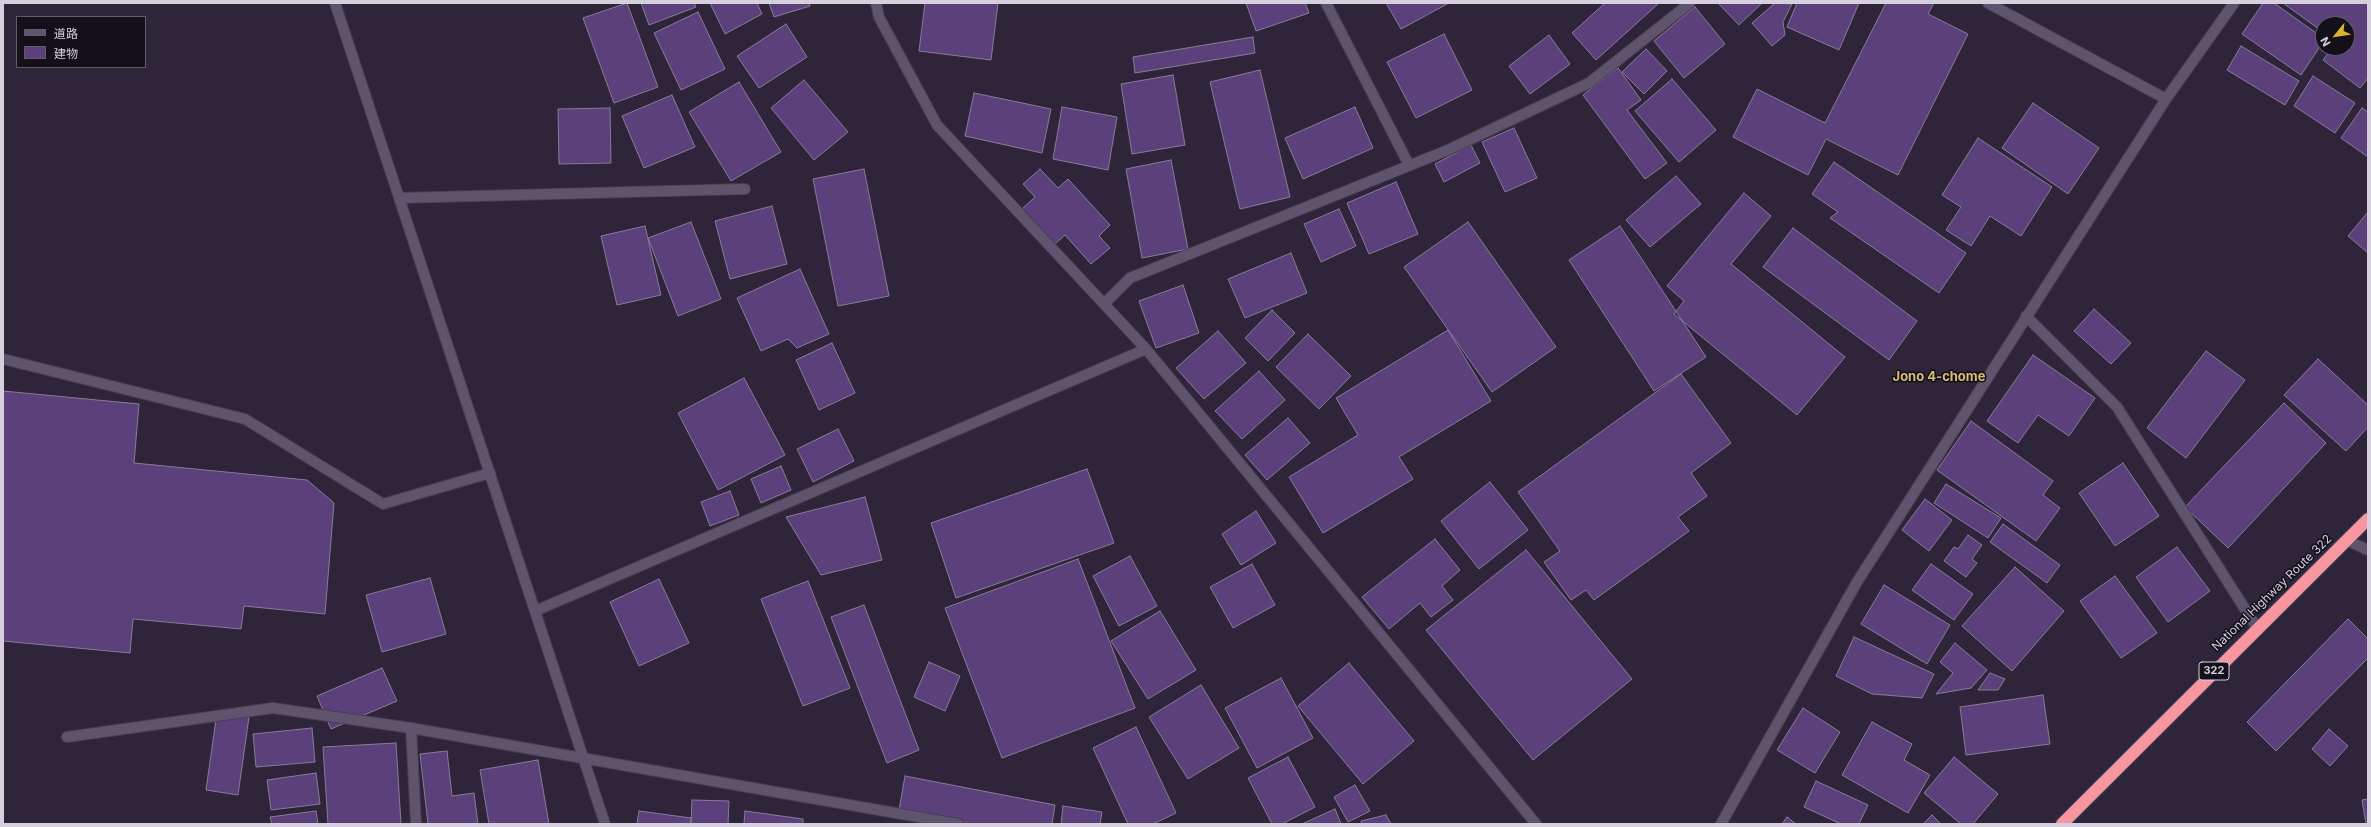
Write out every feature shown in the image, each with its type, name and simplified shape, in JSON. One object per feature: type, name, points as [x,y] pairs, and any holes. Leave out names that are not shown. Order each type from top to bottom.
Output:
[{"type":"highway","name":"National Highway Route 322","points":[[2062,824],[2256,628],[2368,519]]},
{"type":"street","points":[[335,3],[605,824]]},
{"type":"street","points":[[876,3],[879,17],[937,125],[1146,349],[1536,824]]},
{"type":"street","points":[[1326,3],[1409,165]]},
{"type":"street","points":[[1104,304],[1130,278],[1448,150],[1589,82],[1690,3]]},
{"type":"street","points":[[1988,3],[2166,99]]},
{"type":"street","points":[[1721,824],[1857,582],[2166,99],[2234,3]]},
{"type":"street","points":[[399,198],[745,189]]},
{"type":"street","points":[[2026,316],[2117,407],[2256,628]]},
{"type":"street","points":[[535,611],[1146,349]]},
{"type":"street","points":[[3,359],[245,419],[384,504],[490,473]]},
{"type":"street","points":[[2346,540],[2368,550]]},
{"type":"street","points":[[67,737],[273,708],[411,728],[958,824]]},
{"type":"street","points":[[411,728],[416,824]]},
{"type":"building","points":[[627,3],[658,87],[614,103],[583,18]]},
{"type":"building","points":[[641,3],[694,3],[696,7],[649,25]]},
{"type":"building","points":[[710,3],[757,3],[762,14],[725,34]]},
{"type":"building","points":[[769,3],[809,3],[810,6],[774,17]]},
{"type":"building","points":[[925,3],[998,3],[991,60],[919,51]]},
{"type":"building","points":[[1246,3],[1305,3],[1309,13],[1256,31]]},
{"type":"building","points":[[1386,3],[1449,3],[1401,29]]},
{"type":"building","points":[[1605,3],[1659,3],[1596,60],[1572,33]]},
{"type":"building","points":[[1718,3],[1762,3],[1739,25]]},
{"type":"building","points":[[1775,3],[1792,4],[1783,22],[1785,35],[1772,46],[1752,23]]},
{"type":"building","points":[[1797,3],[1859,3],[1839,50],[1787,27]]},
{"type":"building","points":[[1886,3],[1934,3],[1928,14],[1968,34],[1898,175],[1826,139],[1808,175],[1733,137],[1757,89],[1825,123]]},
{"type":"building","points":[[2263,3],[2274,3],[2315,32],[2315,54],[2301,75],[2242,34]]},
{"type":"building","points":[[2283,3],[2368,3],[2368,78],[2360,88],[2323,60],[2326,56],[2355,56],[2355,16],[2315,16],[2315,26]]},
{"type":"building","points":[[1695,7],[1725,44],[1684,78],[1654,41]]},
{"type":"building","points":[[698,12],[725,69],[681,90],[654,33]]},
{"type":"building","points":[[786,24],[807,57],[759,88],[737,56]]},
{"type":"building","points":[[1444,34],[1472,90],[1416,118],[1387,62]]},
{"type":"building","points":[[1549,35],[1570,64],[1530,94],[1509,66]]},
{"type":"building","points":[[1253,37],[1255,53],[1135,73],[1133,57]]},
{"type":"building","points":[[2241,46],[2299,81],[2285,105],[2227,70]]},
{"type":"building","points":[[1646,49],[1667,71],[1644,94],[1622,72]]},
{"type":"building","points":[[1618,68],[1641,100],[1627,110],[1667,163],[1645,179],[1583,95]]},
{"type":"building","points":[[1260,70],[1290,197],[1240,209],[1210,82]]},
{"type":"building","points":[[1173,75],[1185,145],[1132,154],[1121,84]]},
{"type":"building","points":[[2313,76],[2355,103],[2335,133],[2294,106]]},
{"type":"building","points":[[1672,79],[1716,130],[1679,162],[1635,111]]},
{"type":"building","points":[[804,80],[848,132],[814,160],[771,108]]},
{"type":"building","points":[[739,82],[781,152],[731,181],[689,112]]},
{"type":"building","points":[[974,93],[1051,109],[1042,153],[965,136]]},
{"type":"building","points":[[672,95],[695,147],[644,168],[622,116]]},
{"type":"building","points":[[2033,103],[2099,148],[2068,194],[2002,148]]},
{"type":"building","points":[[1062,107],[1117,117],[1108,170],[1053,159]]},
{"type":"building","points":[[1355,107],[1373,148],[1303,179],[1285,138]]},
{"type":"building","points":[[610,108],[611,163],[559,164],[558,109]]},
{"type":"building","points":[[2362,108],[2368,112],[2368,157],[2341,138]]},
{"type":"building","points":[[1514,128],[1537,178],[1505,192],[1482,142]]},
{"type":"building","points":[[1978,138],[2052,187],[2021,236],[1990,216],[1971,246],[1946,230],[1961,207],[1942,195]]},
{"type":"building","points":[[1471,145],[1480,163],[1444,182],[1435,164]]},
{"type":"building","points":[[1171,160],[1188,249],[1142,258],[1126,169]]},
{"type":"building","points":[[1834,162],[1966,253],[1939,293],[1830,218],[1838,212],[1812,194]]},
{"type":"building","points":[[864,169],[889,296],[838,306],[813,179]]},
{"type":"building","points":[[1040,169],[1058,188],[1068,179],[1110,225],[1099,236],[1110,248],[1091,264],[1065,235],[1054,245],[1022,209],[1035,197],[1023,184]]},
{"type":"building","points":[[1676,176],[1701,204],[1650,247],[1626,220]]},
{"type":"building","points":[[1396,182],[1418,234],[1369,254],[1347,203]]},
{"type":"building","points":[[1744,193],[1771,216],[1731,264],[1845,357],[1797,415],[1674,314],[1684,301],[1667,286]]},
{"type":"building","points":[[772,206],[787,264],[730,279],[715,221]]},
{"type":"building","points":[[1339,209],[1356,246],[1321,262],[1304,224]]},
{"type":"building","points":[[2368,212],[2368,253],[2348,236]]},
{"type":"building","points":[[691,222],[721,299],[678,316],[648,238]]},
{"type":"building","points":[[1468,222],[1556,347],[1492,392],[1404,267]]},
{"type":"building","points":[[645,226],[661,295],[617,305],[601,236]]},
{"type":"building","points":[[1620,226],[1706,357],[1654,391],[1569,260]]},
{"type":"building","points":[[1793,228],[1917,321],[1889,360],[1763,267]]},
{"type":"building","points":[[1291,253],[1307,293],[1245,318],[1228,279]]},
{"type":"building","points":[[800,269],[829,334],[797,348],[788,339],[761,351],[737,298]]},
{"type":"building","points":[[1183,285],[1199,333],[1156,348],[1139,301]]},
{"type":"building","points":[[2094,309],[2131,343],[2111,364],[2074,331]]},
{"type":"building","points":[[1272,310],[1295,333],[1268,361],[1245,338]]},
{"type":"building","points":[[1448,330],[1491,401],[1399,457],[1413,479],[1323,533],[1289,477],[1358,435],[1336,398]]},
{"type":"building","points":[[1218,331],[1246,363],[1204,399],[1176,368]]},
{"type":"building","points":[[1308,334],[1351,376],[1319,409],[1276,367]]},
{"type":"building","points":[[832,343],[855,393],[819,410],[796,360]]},
{"type":"building","points":[[2206,351],[2245,380],[2186,458],[2147,428]]},
{"type":"building","points":[[2033,355],[2095,398],[2069,436],[2038,415],[2018,443],[1987,421]]},
{"type":"building","points":[[2318,359],[2368,405],[2368,427],[2346,451],[2284,395]]},
{"type":"building","points":[[1259,371],[1285,400],[1242,439],[1215,411]]},
{"type":"building","points":[[1681,374],[1731,443],[1691,473],[1707,496],[1678,517],[1689,531],[1594,600],[1586,590],[1571,600],[1544,562],[1560,551],[1518,492]]},
{"type":"building","points":[[744,378],[785,455],[718,490],[678,413]]},
{"type":"building","points":[[3,391],[139,404],[134,463],[307,480],[334,503],[325,614],[244,606],[241,629],[133,619],[130,653],[3,641]]},
{"type":"building","points":[[2284,403],[2326,443],[2228,548],[2185,507]]},
{"type":"building","points":[[1288,418],[1310,443],[1267,480],[1245,455]]},
{"type":"building","points":[[1971,421],[2053,481],[2043,495],[2060,508],[2036,541],[1937,470]]},
{"type":"building","points":[[838,429],[854,461],[813,482],[797,449]]},
{"type":"building","points":[[2123,463],[2159,516],[2115,546],[2079,493]]},
{"type":"building","points":[[781,466],[791,490],[761,503],[751,479]]},
{"type":"building","points":[[1087,469],[1114,543],[956,598],[931,523]]},
{"type":"building","points":[[1490,482],[1528,530],[1479,569],[1441,521]]},
{"type":"building","points":[[1946,484],[2001,518],[1988,538],[1934,503]]},
{"type":"building","points":[[730,491],[739,515],[710,526],[701,502]]},
{"type":"building","points":[[865,497],[882,560],[821,575],[786,517]]},
{"type":"building","points":[[1925,499],[1952,520],[1929,551],[1902,530]]},
{"type":"building","points":[[1256,511],[1276,543],[1241,565],[1222,534]]},
{"type":"building","points":[[2003,524],[2060,565],[2047,583],[1990,542]]},
{"type":"building","points":[[1968,535],[1982,545],[1972,559],[1977,563],[1966,577],[1944,561],[1954,547],[1958,549]]},
{"type":"building","points":[[1435,539],[1460,570],[1442,586],[1453,600],[1431,617],[1420,603],[1389,629],[1362,597]]},
{"type":"building","points":[[2177,547],[2210,591],[2168,622],[2136,577]]},
{"type":"building","points":[[1526,550],[1632,679],[1533,760],[1426,630]]},
{"type":"building","points":[[1130,556],[1157,606],[1119,626],[1093,576]]},
{"type":"building","points":[[1078,559],[1135,708],[1002,758],[945,608]]},
{"type":"building","points":[[1252,564],[1275,605],[1233,628],[1210,587]]},
{"type":"building","points":[[1931,564],[1973,594],[1954,620],[1912,590]]},
{"type":"building","points":[[2015,567],[2064,611],[2012,671],[1962,626]]},
{"type":"building","points":[[2115,576],[2157,633],[2121,658],[2080,601]]},
{"type":"building","points":[[430,578],[446,634],[382,652],[366,595]]},
{"type":"building","points":[[659,579],[689,643],[639,666],[610,602]]},
{"type":"building","points":[[808,581],[850,688],[803,706],[761,599]]},
{"type":"building","points":[[1884,585],[1950,625],[1927,664],[1861,624]]},
{"type":"building","points":[[864,605],[919,750],[887,763],[831,617]]},
{"type":"building","points":[[1160,611],[1196,670],[1148,699],[1111,641]]},
{"type":"building","points":[[2348,619],[2368,639],[2368,658],[2276,751],[2247,722]]},
{"type":"building","points":[[1854,637],[1934,674],[1922,698],[1872,694],[1836,676]]},
{"type":"building","points":[[1955,643],[1987,670],[1971,688],[1936,694],[1953,673],[1940,662]]},
{"type":"building","points":[[929,662],[960,676],[945,711],[914,697]]},
{"type":"building","points":[[1349,663],[1414,741],[1363,784],[1298,706]]},
{"type":"building","points":[[382,668],[397,701],[331,729],[317,696]]},
{"type":"building","points":[[1990,673],[2005,679],[1998,690],[1978,690]]},
{"type":"building","points":[[1281,678],[1313,738],[1257,768],[1225,708]]},
{"type":"building","points":[[1201,685],[1239,748],[1188,779],[1149,717]]},
{"type":"building","points":[[2043,695],[2050,744],[1966,755],[1960,707]]},
{"type":"building","points":[[1803,708],[1840,732],[1815,773],[1777,750]]},
{"type":"building","points":[[217,712],[249,717],[238,795],[206,790]]},
{"type":"building","points":[[1872,722],[1912,744],[1904,760],[1930,775],[1908,813],[1842,775]]},
{"type":"building","points":[[1136,727],[1176,813],[1153,824],[1128,824],[1093,748]]},
{"type":"building","points":[[312,728],[315,762],[256,767],[253,734]]},
{"type":"building","points":[[2329,729],[2348,746],[2330,766],[2312,749]]},
{"type":"building","points":[[396,743],[401,824],[328,824],[323,747]]},
{"type":"building","points":[[447,751],[452,796],[474,793],[478,824],[428,824],[420,754]]},
{"type":"building","points":[[1288,757],[1315,807],[1282,824],[1272,824],[1248,778]]},
{"type":"building","points":[[1954,757],[1998,794],[1973,824],[1961,824],[1924,793]]},
{"type":"building","points":[[538,760],[549,824],[489,824],[480,770]]},
{"type":"building","points":[[316,773],[320,804],[271,810],[267,780]]},
{"type":"building","points":[[905,776],[1055,805],[1052,824],[968,824],[899,810]]},
{"type":"building","points":[[1816,781],[1868,805],[1859,824],[1841,824],[1804,807]]},
{"type":"building","points":[[1355,785],[1370,811],[1348,822],[1334,797]]},
{"type":"building","points":[[2368,799],[2368,824],[2366,824],[2362,800]]},
{"type":"building","points":[[692,800],[729,801],[728,824],[691,824]]},
{"type":"building","points":[[1063,806],[1102,812],[1100,824],[1061,824]]},
{"type":"building","points":[[1335,809],[1341,824],[1302,824]]},
{"type":"building","points":[[316,811],[318,824],[272,824],[270,817]]},
{"type":"building","points":[[639,811],[691,818],[690,824],[637,824]]},
{"type":"building","points":[[745,811],[803,819],[803,824],[744,824]]},
{"type":"building","points":[[1386,815],[1391,824],[1362,824],[1361,821]]},
{"type":"building","points":[[1932,815],[1941,824],[1923,824]]},
{"type":"building","points":[[1787,817],[1796,824],[1782,824]]},
{"type":"district","name":"Jono 4-chome","points":[[1939,377]]}]
